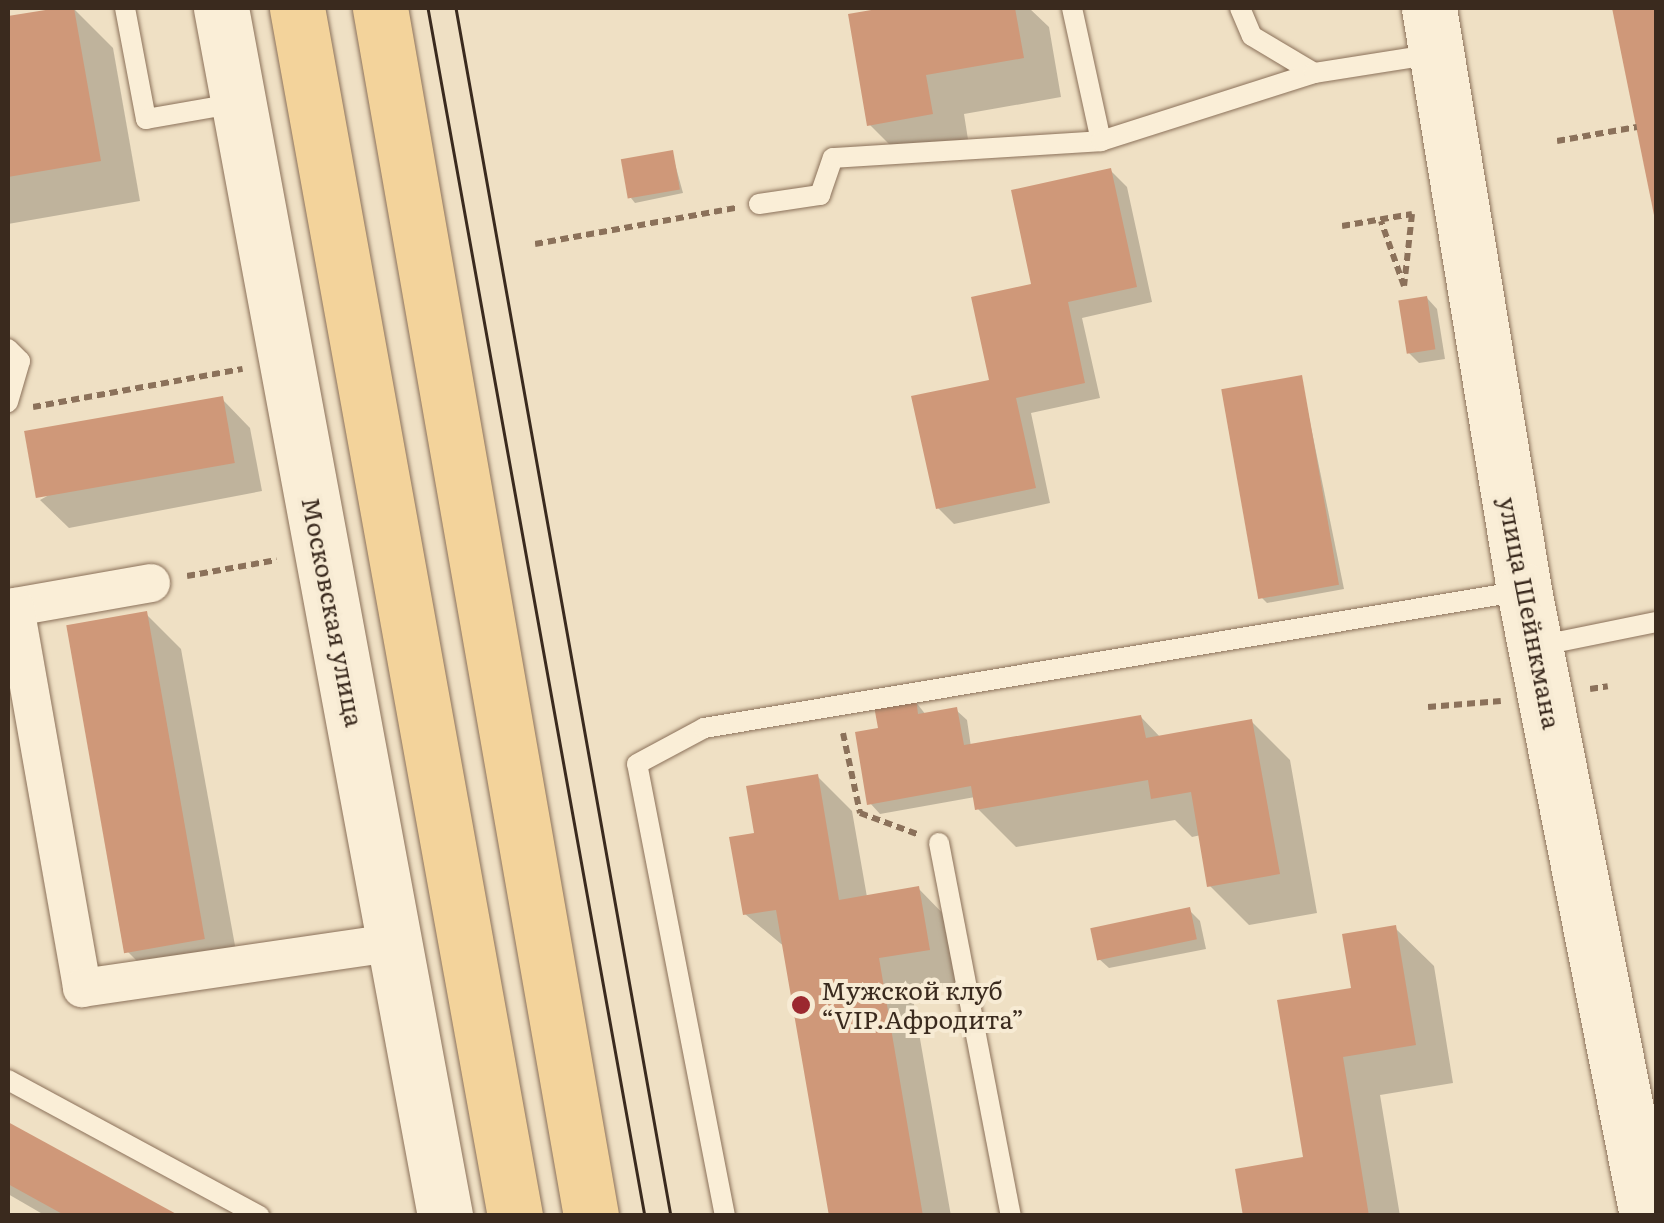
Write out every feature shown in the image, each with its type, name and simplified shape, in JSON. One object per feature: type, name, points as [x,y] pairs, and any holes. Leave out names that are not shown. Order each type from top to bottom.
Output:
[{"type":"main road","points":[[298,8],[516,1216]]},
{"type":"main road","points":[[380,8],[591,1216]]},
{"type":"street","name":"Московская улица","points":[[222,8],[398,942],[445,1216]]},
{"type":"street","name":"улица Шейнкмана","points":[[1433,30],[1524,590],[1647,1216]]},
{"type":"street","points":[[151,583],[15,607],[82,988],[398,942]]},
{"type":"lane","points":[[125,8],[146,120],[238,103]]},
{"type":"lane","points":[[1072,8],[1101,142]]},
{"type":"lane","points":[[1240,8],[1252,36],[1314,74]]},
{"type":"lane","points":[[759,204],[820,195],[833,158],[1101,142],[1314,74],[1433,30]]},
{"type":"lane","points":[[8,349],[20,361],[17,405]]},
{"type":"lane","points":[[725,1216],[636,764],[704,728],[836,702],[1524,590]]},
{"type":"lane","points":[[1538,646],[1656,626]]},
{"type":"lane","points":[[940,843],[1011,1216]]},
{"type":"lane","points":[[8,1080],[260,1216]]},
{"type":"path","points":[[1557,142],[1637,127]]},
{"type":"path","points":[[536,244],[759,204]]},
{"type":"path","points":[[1342,226],[1412,214],[1404,286],[1381,221]]},
{"type":"path","points":[[17,405],[243,370]]},
{"type":"path","points":[[151,583],[277,560]]},
{"type":"path","points":[[1428,707],[1507,701]]},
{"type":"path","points":[[836,702],[860,813],[940,843]]},
{"type":"building","points":[[74,8],[101,161],[8,177],[8,16]]},
{"type":"building","points":[[883,8],[1015,8],[1024,58],[926,75],[933,114],[867,126],[848,14]]},
{"type":"building","points":[[1612,8],[1656,8],[1656,220],[1655,220]]},
{"type":"building","points":[[673,150],[680,189],[628,199],[621,159]]},
{"type":"building","points":[[1111,168],[1137,287],[1068,302],[1085,383],[1016,398],[1036,488],[936,509],[911,396],[989,380],[971,297],[1031,284],[1011,190]]},
{"type":"building","points":[[1427,296],[1435,349],[1407,354],[1398,301]]},
{"type":"building","points":[[1302,375],[1339,585],[1258,599],[1221,389]]},
{"type":"building","points":[[223,396],[235,463],[36,498],[24,431]]},
{"type":"building","points":[[147,611],[205,939],[124,953],[66,625]]},
{"type":"building","points":[[916,698],[918,714],[957,707],[964,745],[1141,715],[1146,738],[1252,719],[1280,874],[1207,887],[1191,792],[1151,799],[1148,780],[975,810],[971,786],[867,805],[855,732],[878,728],[874,706]]},
{"type":"building","points":[[818,774],[839,900],[919,886],[930,950],[879,958],[923,1216],[829,1216],[776,910],[743,915],[729,837],[754,833],[746,786]]},
{"type":"building","points":[[1190,907],[1197,939],[1097,960],[1090,928]]},
{"type":"building","points":[[1396,925],[1416,1045],[1343,1057],[1369,1216],[1243,1216],[1235,1169],[1303,1157],[1277,1000],[1351,988],[1342,934]]},
{"type":"building","points":[[8,1122],[180,1216],[66,1216],[8,1184]]},
{"type":"tram line","points":[[428,8],[645,1216]]},
{"type":"tram line","points":[[456,8],[671,1216]]},
{"type":"place","name":"Мужской клуб “VIP.Афродита”","points":[[801,1005]]}]
